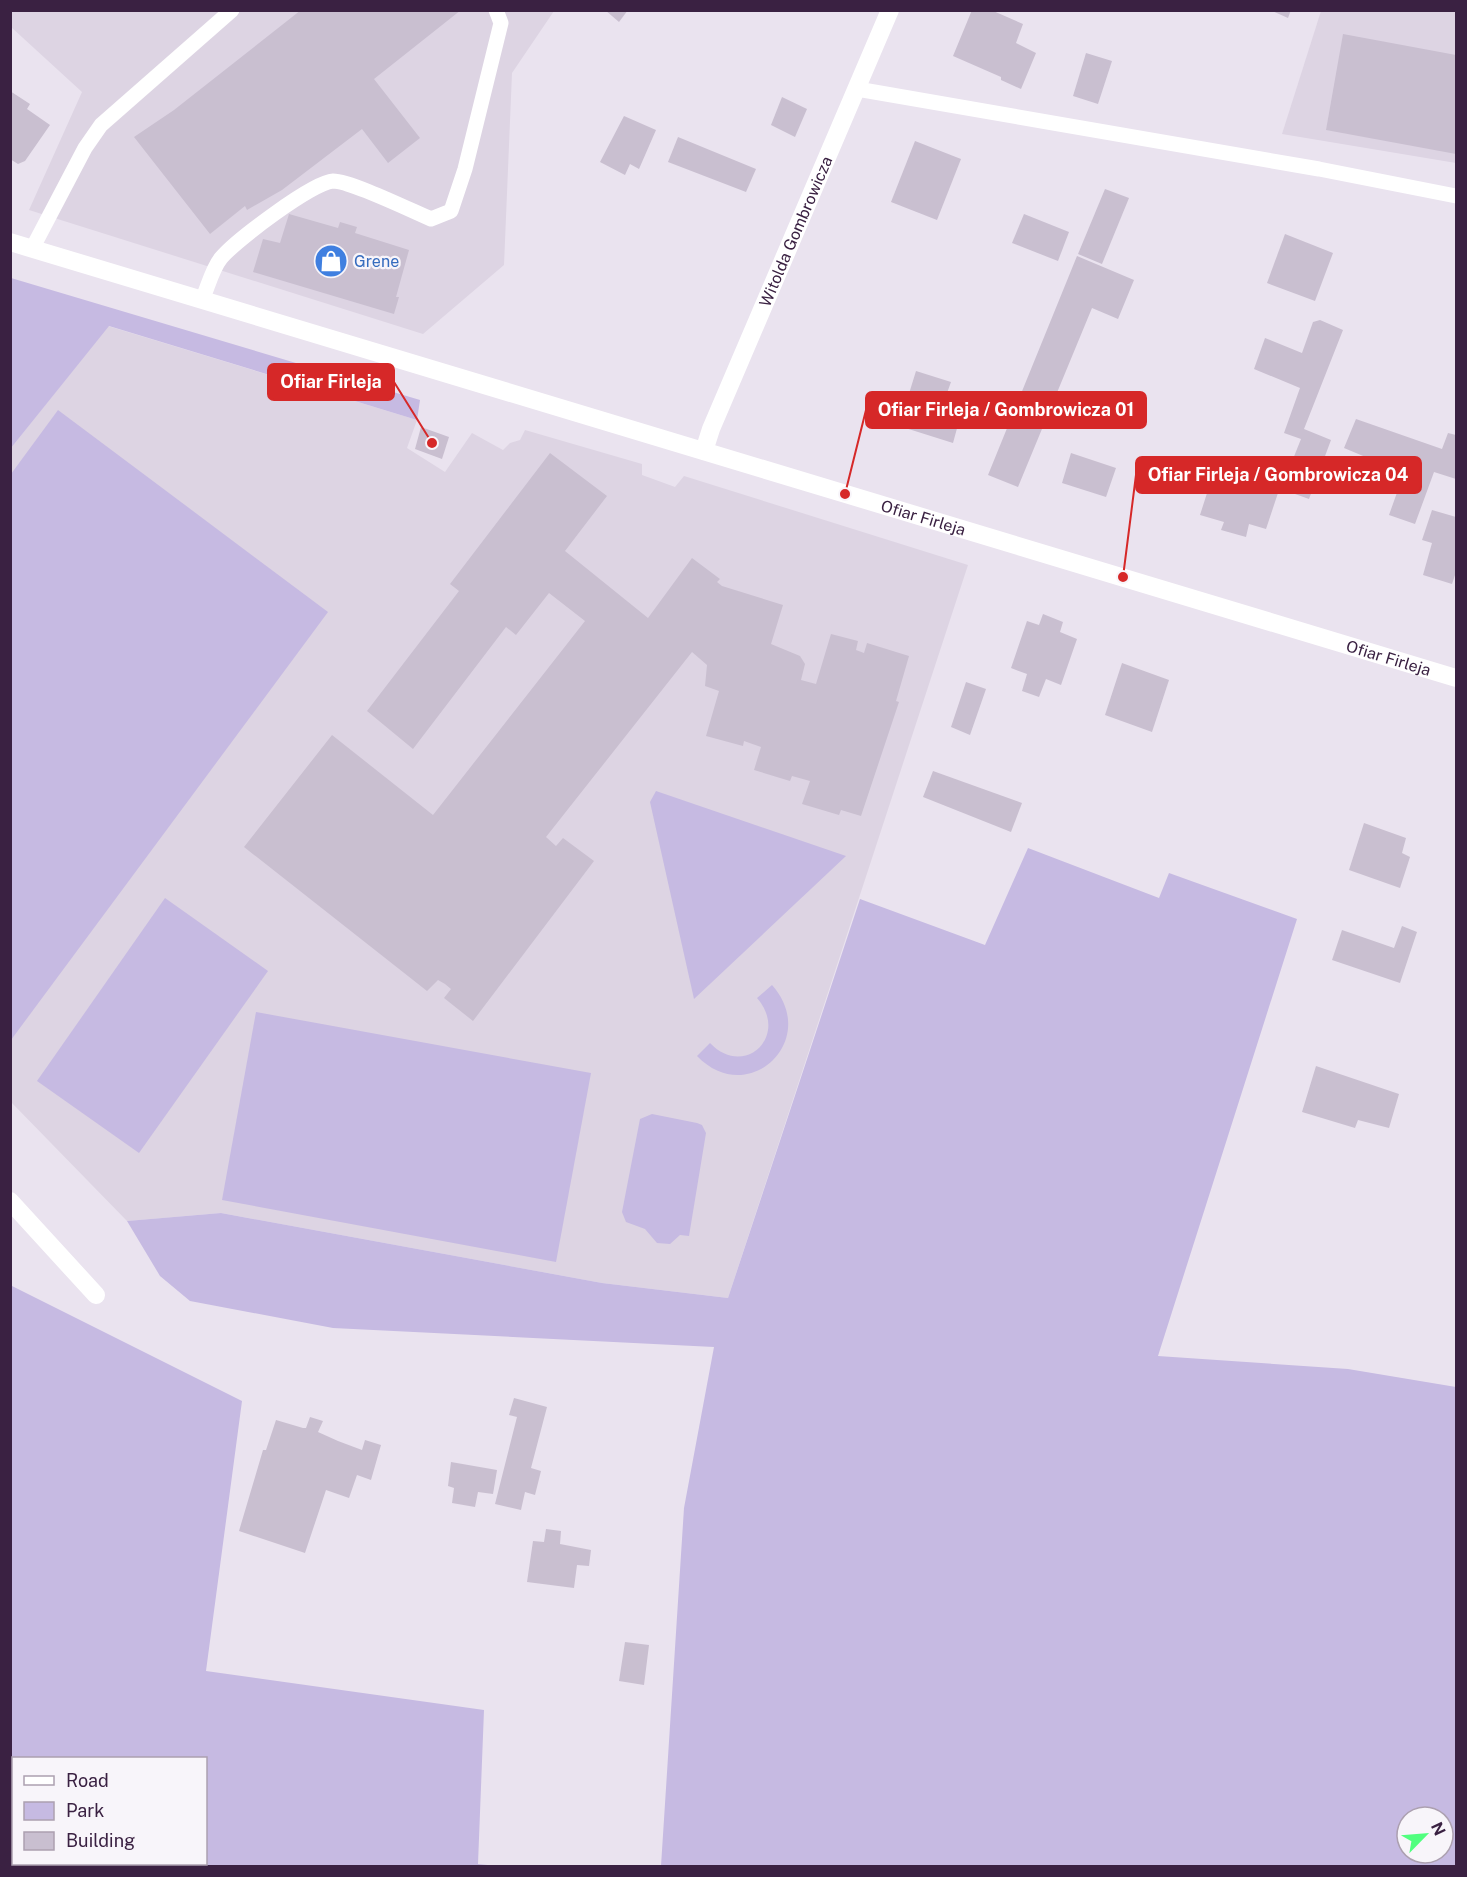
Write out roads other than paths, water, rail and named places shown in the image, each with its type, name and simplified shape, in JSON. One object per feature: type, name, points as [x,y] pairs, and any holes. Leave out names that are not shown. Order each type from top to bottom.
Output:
[{"type":"street","name":"Witolda Gombrowicza","points":[[704,451],[711,429],[890,10]]},
{"type":"street","name":"Ofiar Firleja","points":[[10,242],[1456,678]]},
{"type":"street","points":[[10,1201],[96,1295]]},
{"type":"lane","points":[[32,249],[85,148],[101,125],[232,10]]},
{"type":"lane","points":[[202,300],[219,260],[236,242],[308,191],[333,181],[369,193],[431,219],[451,211],[465,169],[501,23],[495,10]]},
{"type":"lane","points":[[856,89],[1456,196]]},
{"type":"place","name":"Grene","points":[[331,261]]},
{"type":"place","name":"Ofiar Firleja","points":[[432,443]]},
{"type":"place","name":"Ofiar Firleja / Gombrowicza 01","points":[[845,494]]},
{"type":"place","name":"Ofiar Firleja / Gombrowicza 04","points":[[1123,577]]}]
